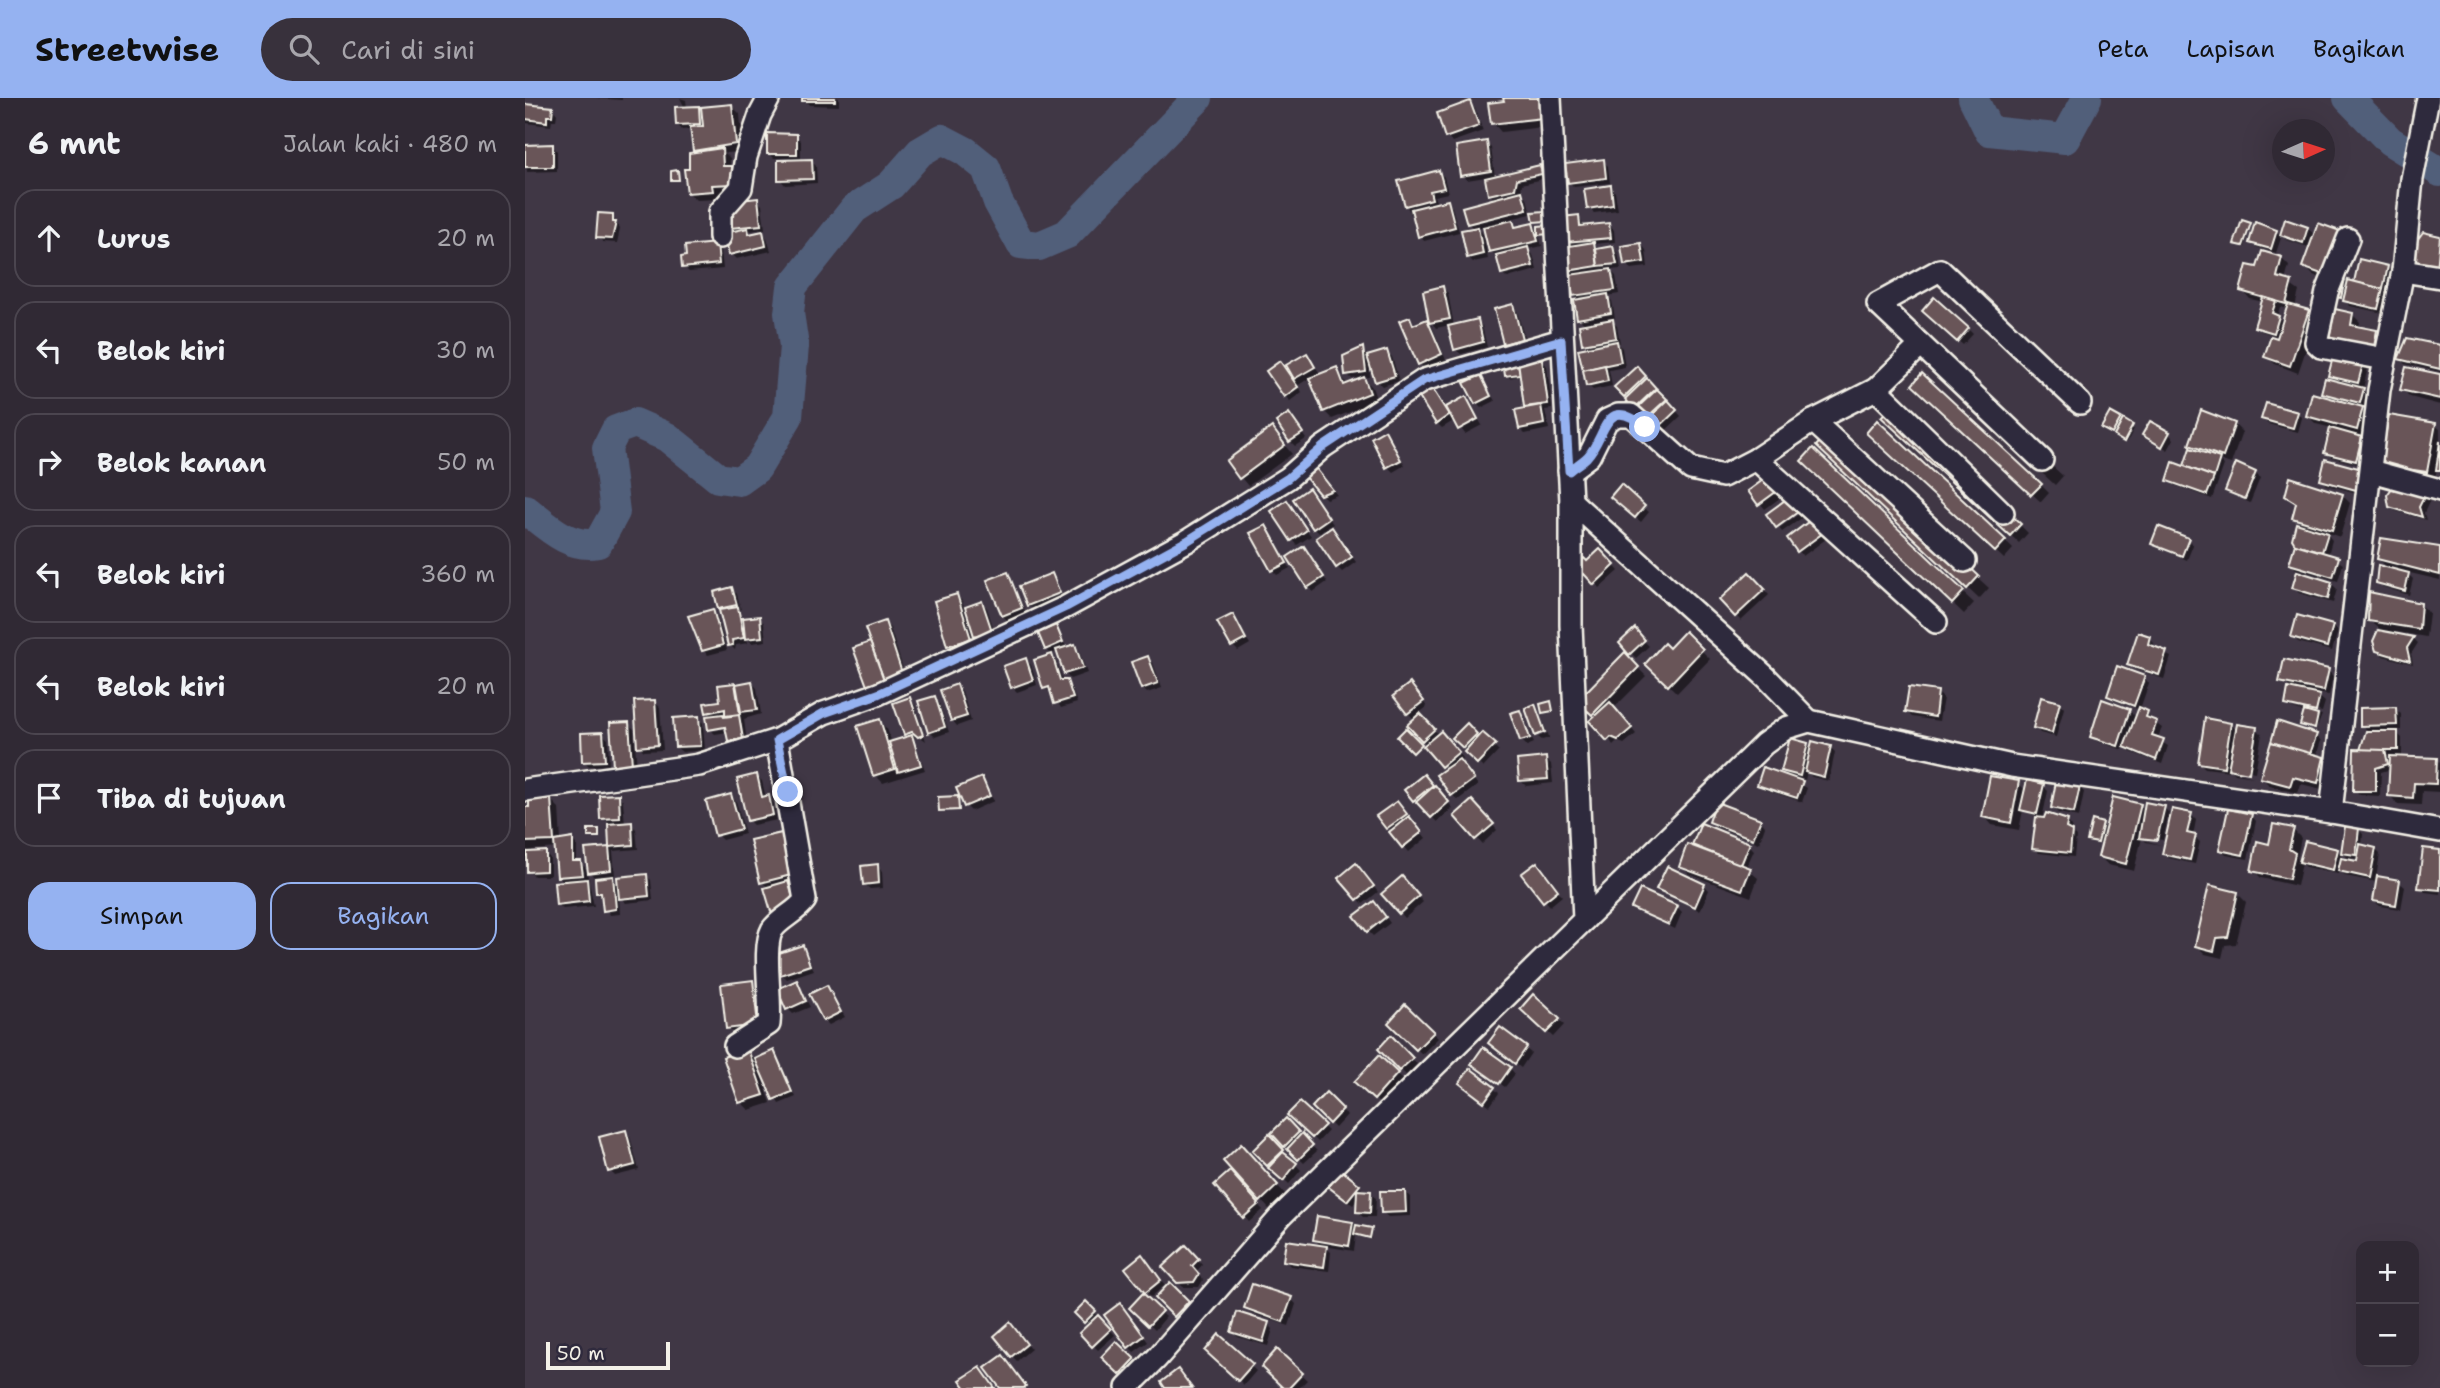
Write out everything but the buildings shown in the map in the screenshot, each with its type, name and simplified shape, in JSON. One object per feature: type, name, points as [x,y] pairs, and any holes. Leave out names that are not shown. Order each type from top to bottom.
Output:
[{"type":"street","points":[[720,237],[720,212],[741,188],[746,158],[760,115],[769,98]]},
{"type":"street","points":[[1550,98],[1569,471],[1571,625],[1584,920]]},
{"type":"street","points":[[2331,812],[2385,359],[2403,271],[2412,179],[2428,98]]},
{"type":"street","points":[[2348,239],[2327,292],[2316,342],[2321,347],[2385,359]]},
{"type":"street","points":[[2042,460],[1878,304],[1940,270],[2080,403]]},
{"type":"street","points":[[2403,271],[2440,277]]},
{"type":"street","points":[[525,790],[699,765],[777,740],[824,713],[878,694],[1066,607],[1187,541],[1288,478],[1323,447],[1424,380],[1561,340]]},
{"type":"street","points":[[1569,471],[1589,456],[1607,420],[1624,414],[1631,415],[1691,468],[1723,476],[1756,459],[1812,421],[1876,389],[1921,345]]},
{"type":"street","points":[[1876,389],[2003,513]]},
{"type":"street","points":[[1812,421],[1965,561]]},
{"type":"street","points":[[1756,459],[1936,622]]},
{"type":"street","points":[[2371,471],[2440,490]]},
{"type":"street","points":[[1570,501],[1766,677],[1808,721]]},
{"type":"street","points":[[1126,1388],[1157,1358],[1282,1215],[1764,744],[1786,728],[1808,721],[2011,766],[2331,812],[2440,831]]},
{"type":"street","points":[[735,1046],[769,1024],[772,1001],[767,947],[773,928],[797,911],[805,900],[777,740]]},
{"type":"waterway","points":[[525,509],[559,535],[577,543],[598,543],[615,512],[607,448],[616,430],[635,423],[667,437],[718,478],[739,481],[757,468],[788,417],[794,346],[789,313],[792,287],[854,209],[891,185],[920,152],[942,139],[965,151],[986,168],[998,202],[1021,244],[1039,246],[1067,234],[1198,98]]},
{"type":"waterway","points":[[1973,98],[1989,131],[2065,139],[2087,98]]},
{"type":"waterway","points":[[2348,98],[2390,141],[2440,172]]},
{"type":"route","points":[[788,792],[777,740],[824,713],[878,694],[1066,607],[1187,541],[1288,478],[1323,447],[1424,380],[1561,340],[1569,471],[1589,456],[1607,420],[1618,415],[1631,415],[1645,427]]}]
